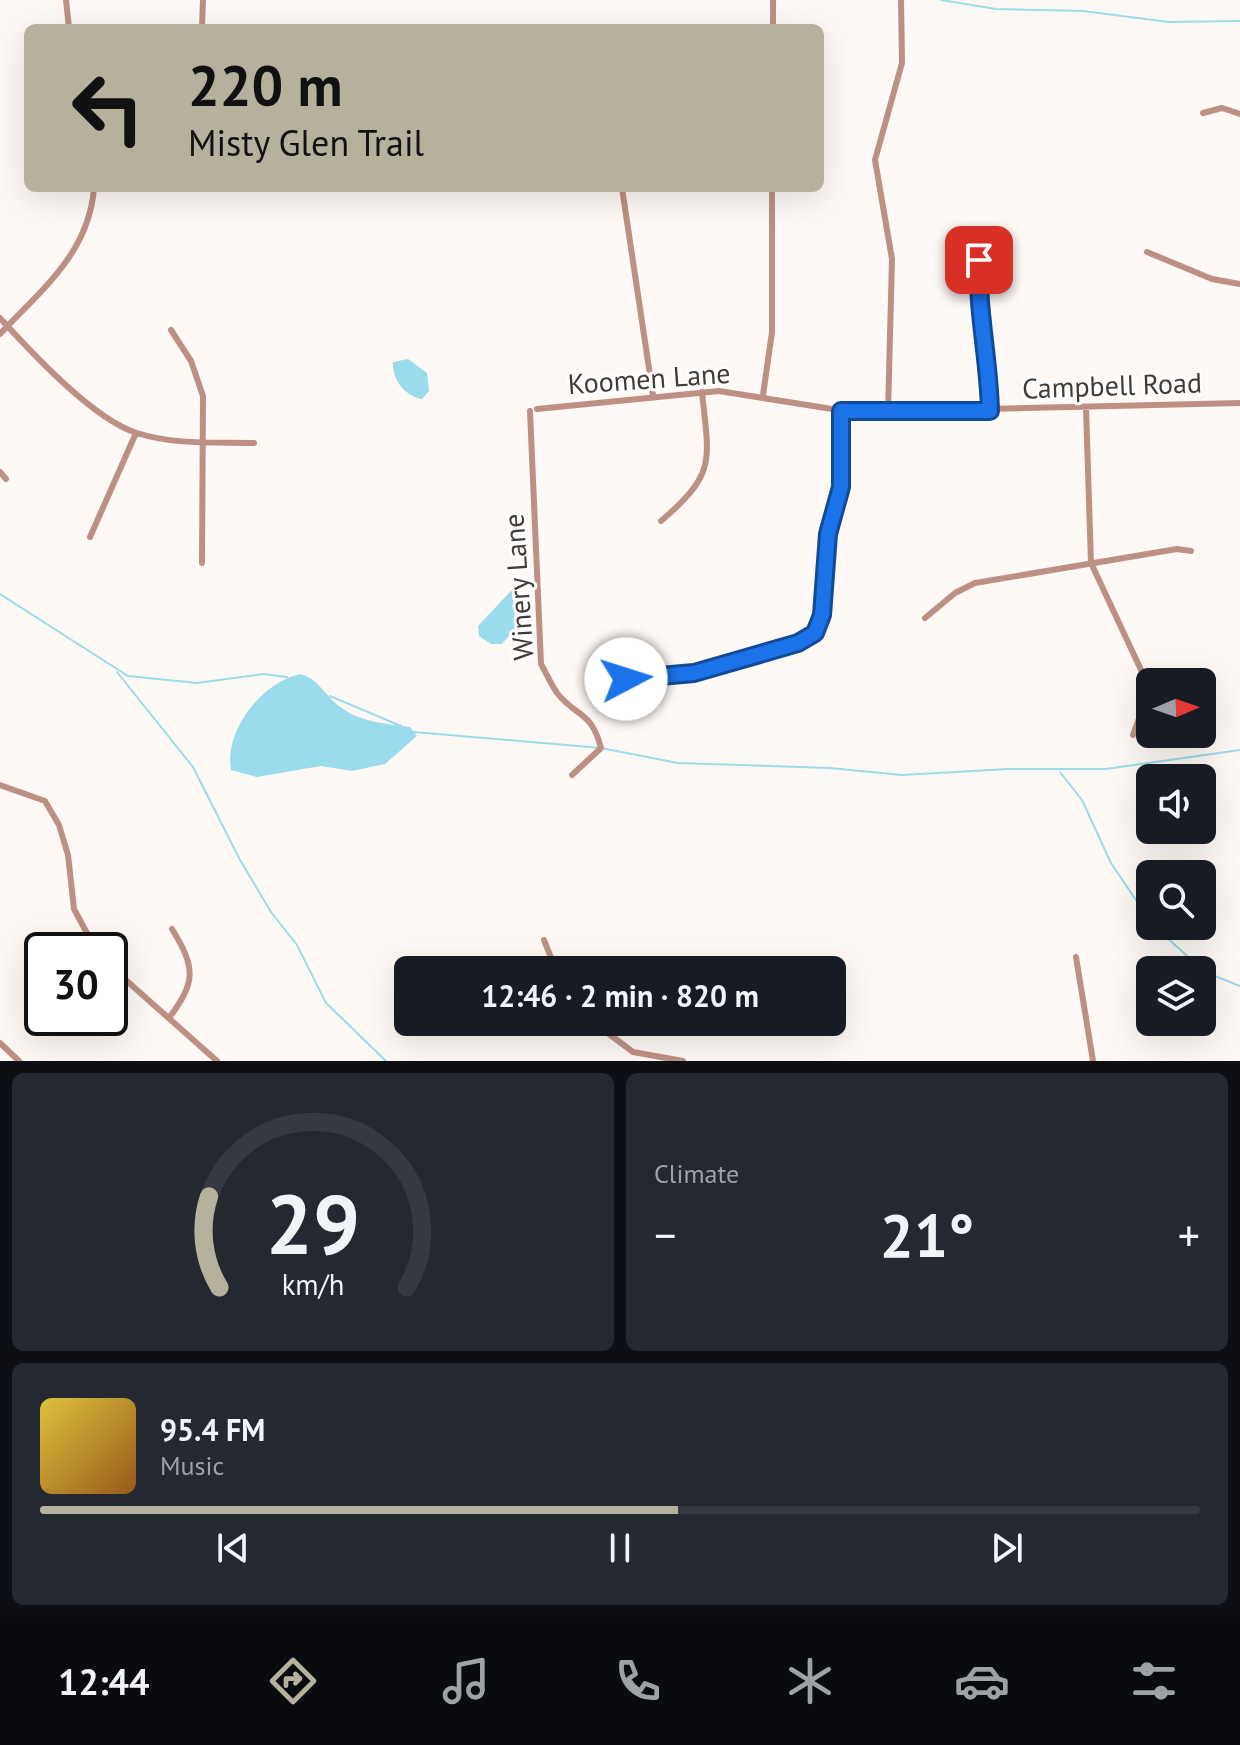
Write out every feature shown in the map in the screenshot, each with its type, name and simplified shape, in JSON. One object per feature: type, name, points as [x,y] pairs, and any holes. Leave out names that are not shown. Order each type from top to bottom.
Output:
[{"type":"street","points":[[67,0],[69,24]]},
{"type":"street","points":[[202,24],[203,0]]},
{"type":"street","points":[[773,0],[773,24]]},
{"type":"street","points":[[888,413],[892,259],[875,160],[902,63],[901,0]]},
{"type":"street","points":[[1203,113],[1222,108],[1240,114]]},
{"type":"street","points":[[0,334],[71,258],[87,227],[93,192]]},
{"type":"street","points":[[623,192],[653,395]]},
{"type":"street","points":[[763,395],[771,346],[772,192]]},
{"type":"street","points":[[975,241],[979,260],[978,307],[989,362],[990,411]]},
{"type":"street","points":[[1147,252],[1212,279],[1240,284]]},
{"type":"street","points":[[0,318],[101,415],[136,433],[168,440],[254,443]]},
{"type":"street","points":[[171,330],[200,380],[202,563]]},
{"type":"street","points":[[661,521],[692,494],[705,470],[707,448],[702,392]]},
{"type":"street","name":"Koomen Lane","points":[[534,410],[653,395],[702,392],[763,395]]},
{"type":"street","name":"Campbell Road","points":[[763,395],[797,406],[888,413],[1240,403]]},
{"type":"street","points":[[1086,408],[1091,563],[1142,672],[1142,710],[1133,735]]},
{"type":"street","name":"Winery Lane","points":[[534,410],[541,664],[558,694],[585,714],[597,732],[601,748],[572,775]]},
{"type":"street","points":[[626,679],[694,673],[798,643],[815,633],[822,615],[828,534],[841,487],[841,411]]},
{"type":"street","points":[[90,537],[136,433]]},
{"type":"street","points":[[0,472],[6,479]]},
{"type":"street","points":[[925,618],[969,585],[1177,549],[1191,551]]},
{"type":"street","points":[[0,785],[45,801],[59,825],[68,855],[74,909],[86,932]]},
{"type":"street","points":[[169,1018],[187,995],[191,974],[172,929]]},
{"type":"street","points":[[544,940],[550,956]]},
{"type":"street","points":[[1076,957],[1093,1061]]},
{"type":"street","points":[[128,982],[217,1061]]},
{"type":"street","points":[[612,1036],[633,1052],[683,1061]]},
{"type":"street","points":[[0,1043],[19,1061]]},
{"type":"water","points":[[408,359],[427,373],[429,391],[422,399],[405,391],[397,381],[393,362]]},
{"type":"water","points":[[512,590],[516,628],[502,644],[491,644],[479,636],[478,626]]},
{"type":"water","points":[[301,674],[313,680],[347,712],[373,721],[410,727],[417,736],[385,764],[352,771],[321,766],[257,777],[231,770],[230,755],[234,739],[249,710],[273,686]]},
{"type":"waterway","points":[[941,0],[996,9],[1083,11],[1169,22],[1240,21]]},
{"type":"waterway","points":[[0,594],[128,676],[197,683],[264,674],[287,677]]},
{"type":"waterway","points":[[117,672],[193,767],[240,860],[271,912],[297,945],[326,1003],[386,1061]]},
{"type":"waterway","points":[[330,696],[401,726]]},
{"type":"waterway","points":[[414,732],[601,748],[678,763],[830,768],[902,775],[1008,769],[1106,769],[1240,750]]},
{"type":"waterway","points":[[1060,772],[1082,800],[1111,863],[1136,900]]},
{"type":"waterway","points":[[1170,940],[1205,972],[1240,986]]},
{"type":"route","points":[[626,679],[694,673],[798,643],[815,633],[822,615],[828,534],[841,487],[841,411],[990,411],[988,351],[978,307],[979,260]]}]
